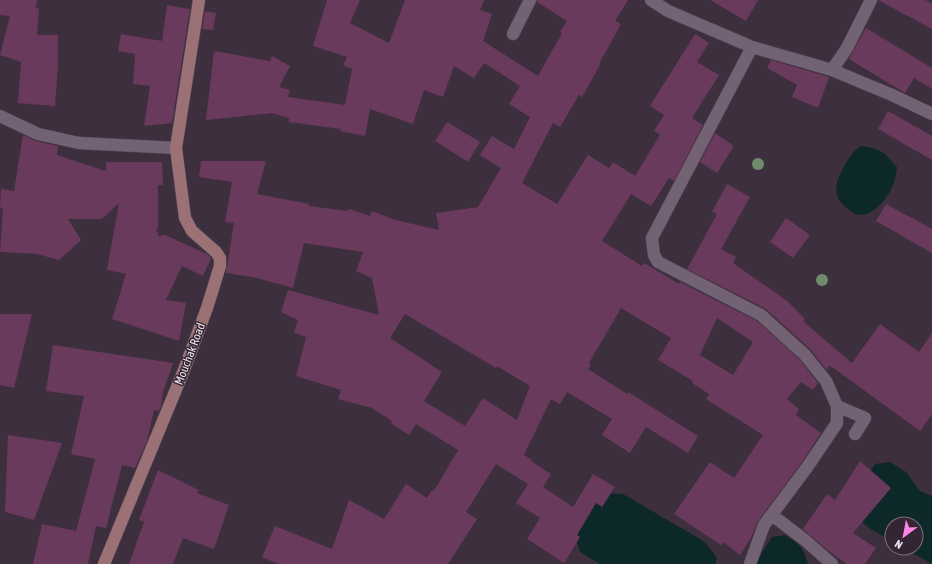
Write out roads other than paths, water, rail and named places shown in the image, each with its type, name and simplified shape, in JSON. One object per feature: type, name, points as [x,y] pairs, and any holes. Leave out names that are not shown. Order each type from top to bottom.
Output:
[{"type":"street","name":"Mouchak Road","points":[[104,564],[184,370],[208,308],[220,266],[220,258],[216,252],[192,231],[185,218],[176,148],[199,0]]},
{"type":"street","points":[[513,34],[530,0]]},
{"type":"street","points":[[651,0],[668,10],[752,47],[832,70],[892,95],[932,114]]},
{"type":"street","points":[[832,70],[847,48],[871,0]]},
{"type":"street","points":[[750,564],[764,526],[817,454],[837,423],[837,406],[826,382],[805,355],[761,315],[658,262],[654,254],[652,238],[752,47]]},
{"type":"street","points":[[0,116],[38,134],[79,143],[176,148]]},
{"type":"street","points":[[837,406],[865,418],[855,434]]},
{"type":"street","points":[[772,515],[806,541],[832,564]]}]
